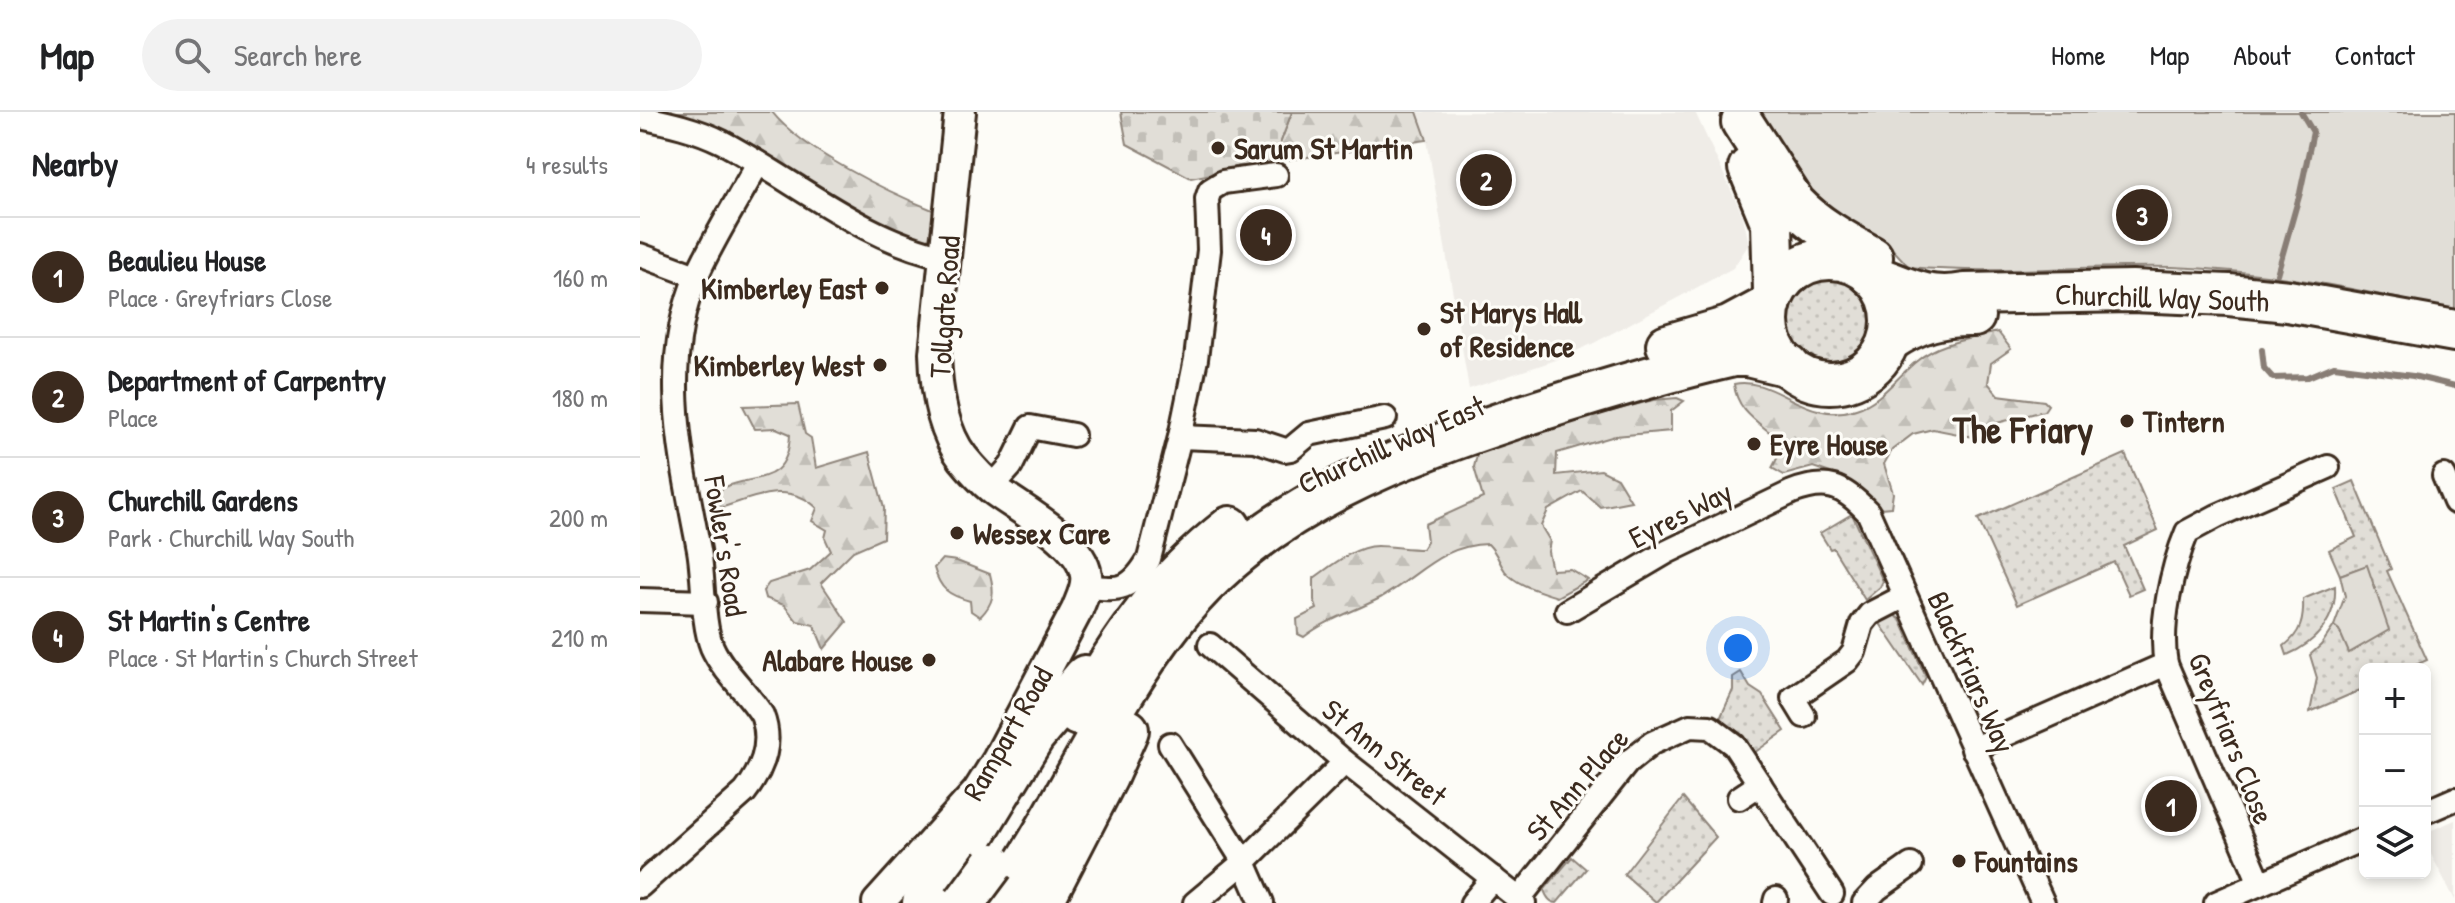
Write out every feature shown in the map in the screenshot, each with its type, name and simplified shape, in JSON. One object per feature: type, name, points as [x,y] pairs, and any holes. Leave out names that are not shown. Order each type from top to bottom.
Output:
[{"type":"highway","points":[[1734,115],[1787,213],[1881,286],[1890,304],[1892,326],[1889,341],[1872,366],[1845,381],[1815,381],[1789,366],[1772,341],[1772,224],[1734,115]]},
{"type":"highway","points":[[1734,115],[1785,192],[1805,215],[1855,248],[1915,279],[1965,294]]},
{"type":"highway","points":[[1772,298],[1794,273],[1809,263],[1855,267]]},
{"type":"highway","name":"Churchill Way South","points":[[1855,267],[1934,297],[2132,291],[2229,295],[2288,301],[2455,331]]},
{"type":"highway","name":"Churchill Way East","points":[[958,885],[1007,891],[1145,635],[1157,594],[1207,547],[1272,498],[1331,465],[1412,429],[1526,387],[1729,327],[1772,298]]},
{"type":"highway","name":"Churchill Way South","points":[[1889,341],[1933,318],[1964,315],[2168,316],[2261,324],[2389,342],[2455,356]]},
{"type":"highway","points":[[1702,363],[1743,367],[1815,396],[1843,397],[1872,383],[1903,352],[1924,338],[2009,317]]},
{"type":"highway","name":"Churchill Way East","points":[[1145,635],[1270,529],[1325,496],[1376,472],[1493,425],[1702,363],[1747,356],[1789,366]]},
{"type":"highway","points":[[923,903],[958,885],[985,819],[1034,736],[1087,674],[1145,635]]},
{"type":"highway","points":[[1007,891],[1107,777],[1141,700],[1145,635]]},
{"type":"street","name":"Tollgate Road","points":[[960,112],[935,353],[936,382],[958,451],[991,488],[1072,548],[1083,563],[1086,586]]},
{"type":"street","points":[[640,117],[682,126],[721,141],[859,224],[897,243],[946,257]]},
{"type":"street","name":"Fowler's Road","points":[[640,886],[730,808],[756,778],[763,763],[766,725],[756,705],[713,649],[708,629],[703,572],[677,424],[675,383],[679,333],[696,276],[758,163]]},
{"type":"street","points":[[1086,586],[1121,588],[1131,584],[1149,559],[1180,437],[1204,307],[1209,250],[1207,199],[1210,190],[1223,182],[1276,175]]},
{"type":"street","points":[[640,255],[696,276]]},
{"type":"street","points":[[1180,437],[1255,440],[1285,450],[1291,449],[1309,434],[1385,418]]},
{"type":"street","points":[[991,488],[1011,466],[1030,427],[1073,435]]},
{"type":"street","name":"Greyfriars Close","points":[[2260,883],[2166,664],[2162,642],[2165,622],[2187,532],[2328,467]]},
{"type":"street","points":[[2444,476],[2455,502]]},
{"type":"street","name":"Blackfriars Way","points":[[1826,484],[1844,491],[1868,512],[2043,903]]},
{"type":"street","name":"Eyres Way","points":[[1567,611],[1667,552],[1792,492],[1809,485],[1826,484]]},
{"type":"street","name":"Rampart Road","points":[[878,903],[978,792],[1077,610],[1086,586]]},
{"type":"street","points":[[1804,716],[1793,698],[1847,661],[1854,652],[1862,624],[1870,614],[1905,596]]},
{"type":"street","points":[[640,600],[706,602]]},
{"type":"street","name":"St Ann Street","points":[[1210,645],[1345,762],[1521,901]]},
{"type":"street","points":[[1973,749],[2166,664]]},
{"type":"street","name":"St Ann Place","points":[[1521,901],[1627,763],[1640,751],[1670,733],[1690,726],[1710,727],[1734,745],[1832,894]]},
{"type":"street","points":[[1170,744],[1244,862],[1262,903]]},
{"type":"street","points":[[1195,903],[1244,862],[1345,762]]},
{"type":"street","points":[[1739,798],[1760,784]]},
{"type":"street","points":[[2431,809],[2455,799]]},
{"type":"street","points":[[2216,903],[2359,841]]},
{"type":"street","points":[[1864,903],[1877,889],[1911,865]]},
{"type":"street","points":[[1472,903],[1493,878]]},
{"type":"shaded area","points":[[1417,112],[1695,112],[1743,216],[1749,244],[1733,268],[1594,343],[1556,360],[1469,389],[1427,140]]},
{"type":"shaded area","points":[[2455,820],[2455,900],[2431,854],[2431,830]]},
{"type":"green space","points":[[644,112],[772,112],[786,127],[825,155],[871,182],[935,211],[928,243],[915,244]]},
{"type":"green space","points":[[1121,112],[1292,112],[1273,162],[1191,178],[1127,144]]},
{"type":"green space","points":[[1292,112],[1417,112],[1427,140],[1273,162]]},
{"type":"green space","points":[[1760,112],[2455,112],[2455,311],[2314,282],[2208,269],[1974,270],[1909,267],[1887,243],[1846,225],[1792,180]]},
{"type":"green space","points":[[1830,268],[1850,272],[1867,284],[1879,301],[1883,321],[1879,341],[1867,358],[1850,370],[1830,374],[1810,370],[1793,358],[1781,341],[1777,321],[1781,301],[1793,284],[1810,272]]},
{"type":"green space","points":[[1998,332],[2011,349],[1991,363],[1988,383],[1998,395],[2044,401],[2048,405],[2044,411],[1997,423],[1973,437],[1933,429],[1913,434],[1892,450],[1884,464],[1893,493],[1891,507],[1880,508],[1845,478],[1813,467],[1784,475],[1772,468],[1784,445],[1746,411],[1736,395],[1734,384],[1748,383],[1763,386],[1822,411],[1856,409],[1882,394],[1910,366],[1936,349]]},
{"type":"green space","points":[[1677,398],[1684,401],[1671,411],[1671,431],[1615,436],[1557,453],[1556,475],[1601,470],[1617,478],[1631,501],[1600,507],[1582,491],[1548,510],[1541,526],[1550,541],[1548,552],[1552,570],[1570,569],[1588,580],[1557,597],[1516,581],[1505,571],[1488,544],[1472,546],[1444,555],[1382,597],[1304,637],[1298,634],[1297,619],[1317,609],[1314,578],[1360,549],[1383,546],[1422,549],[1427,541],[1425,524],[1483,498],[1474,467],[1478,451],[1522,435],[1653,400]]},
{"type":"green space","points":[[798,404],[805,434],[811,438],[816,468],[869,452],[884,508],[883,538],[853,551],[821,583],[847,622],[824,649],[814,625],[797,621],[784,605],[765,598],[763,591],[769,583],[810,570],[831,551],[825,538],[827,530],[812,521],[817,508],[805,499],[781,493],[717,509],[708,501],[719,490],[732,484],[771,474],[787,454],[790,434],[776,428],[755,429],[743,406]]},
{"type":"green space","points":[[2125,454],[2158,530],[2124,546],[2143,589],[2129,595],[2114,562],[2017,605],[1978,519]]},
{"type":"green space","points":[[2354,481],[2391,569],[2387,571],[2427,660],[2420,663],[2359,663],[2359,691],[2310,712],[2317,678],[2310,655],[2334,626],[2339,630],[2366,566],[2340,575],[2329,550],[2356,537],[2336,489]]},
{"type":"green space","points":[[1852,514],[1883,581],[1865,600],[1833,548],[1830,549],[1820,533]]},
{"type":"green space","points":[[942,559],[957,561],[990,574],[992,597],[980,617],[971,611],[970,601],[942,586],[934,568]]},
{"type":"green space","points":[[2367,565],[2389,630],[2349,653],[2339,630],[2334,626],[2345,596],[2340,575]]},
{"type":"green space","points":[[2335,586],[2332,609],[2323,628],[2307,644],[2287,655],[2284,646],[2300,626],[2303,599]]},
{"type":"green space","points":[[1890,613],[1900,619],[1926,677],[1922,685],[1879,622]]},
{"type":"green space","points":[[1741,672],[1750,687],[1762,695],[1785,731],[1751,755],[1718,723],[1733,690],[1733,677]]},
{"type":"green space","points":[[1683,798],[1716,837],[1656,902],[1624,874]]},
{"type":"green space","points":[[1572,857],[1586,869],[1557,903],[1552,902],[1544,890]]},
{"type":"waterway","points":[[2277,274],[2313,132],[2301,112]]},
{"type":"waterway","points":[[2262,350],[2264,368],[2273,378],[2308,377],[2334,366],[2413,376],[2455,386]]},
{"type":"place","name":"Sarum St Martin","points":[[1218,148]]},
{"type":"place","name":"Department of Carpentry","points":[[1486,180]]},
{"type":"place","name":"Churchill Gardens","points":[[2142,215]]},
{"type":"place","name":"St Martin's Centre","points":[[1266,235]]},
{"type":"place","name":"Kimberley East","points":[[882,288]]},
{"type":"place","name":"St Marys Hall of Residence","points":[[1424,329]]},
{"type":"place","name":"Kimberley West","points":[[880,365]]},
{"type":"place","name":"Tintern","points":[[2127,421]]},
{"type":"place","name":"Eyre House","points":[[1754,444]]},
{"type":"place","name":"Wessex Care","points":[[957,533]]},
{"type":"place","name":"Alabare House","points":[[929,660]]},
{"type":"place","name":"Beaulieu House","points":[[2171,806]]},
{"type":"place","name":"Fountains","points":[[1959,861]]},
{"type":"district","name":"The Friary","points":[[2023,429]]}]
